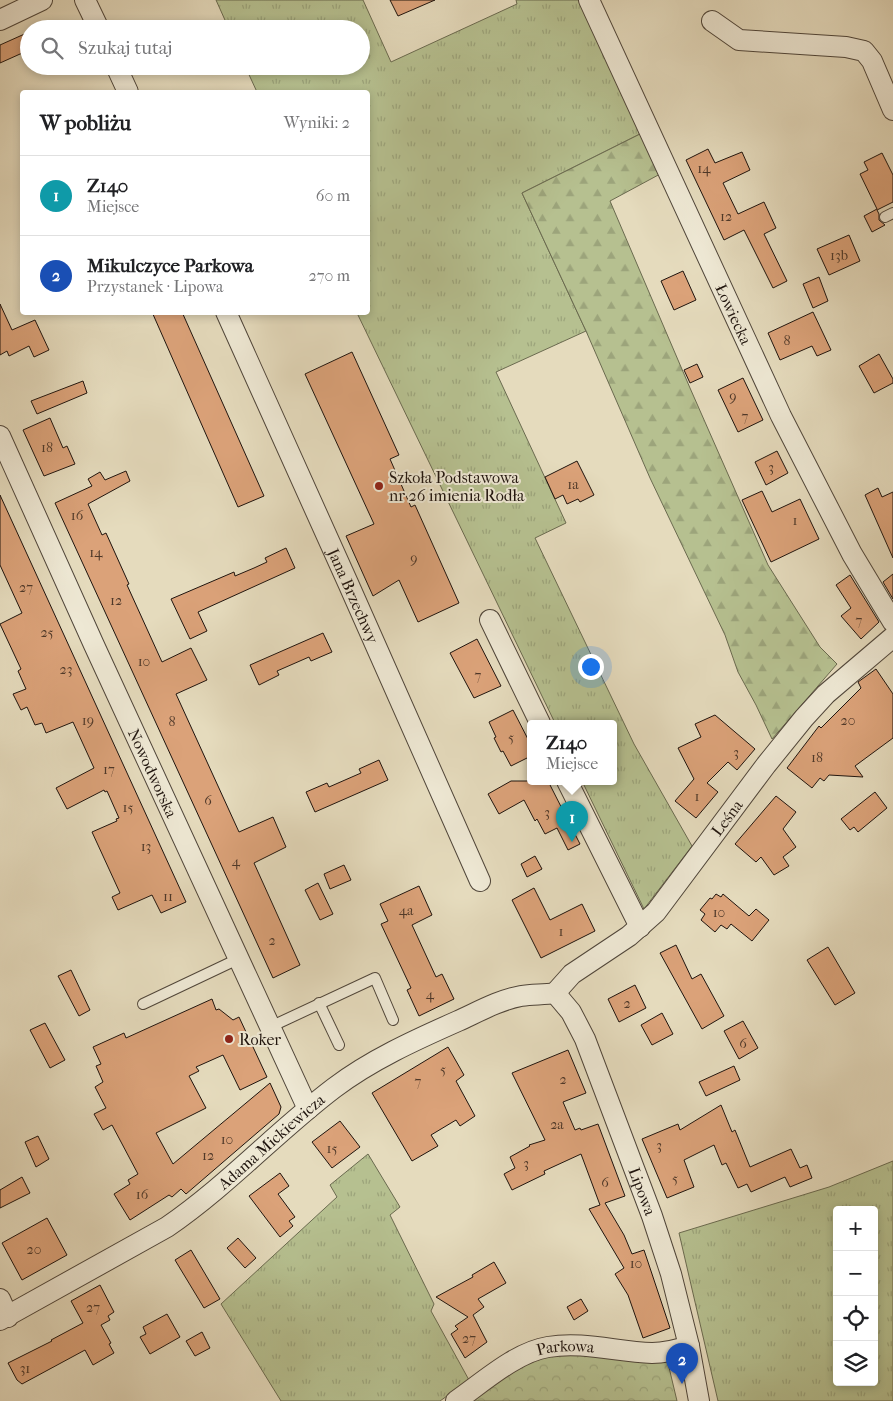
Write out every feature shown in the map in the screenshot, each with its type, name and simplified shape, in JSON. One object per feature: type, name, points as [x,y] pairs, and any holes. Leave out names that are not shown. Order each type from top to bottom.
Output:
[{"type":"street","points":[[0,20],[42,0]]},
{"type":"street","points":[[86,0],[95,20]]},
{"type":"street","name":"Łowiecka","points":[[589,0],[781,416],[852,554],[893,622]]},
{"type":"street","points":[[712,21],[739,40],[846,47],[864,50],[872,61],[893,110]]},
{"type":"street","points":[[120,75],[127,90]]},
{"type":"street","name":"Jana Brzechwy","points":[[227,315],[480,881]]},
{"type":"street","name":"Nowodworska","points":[[0,436],[308,1109]]},
{"type":"street","points":[[490,620],[539,720]]},
{"type":"street","name":"Leśna","points":[[555,993],[572,974],[640,927],[670,894],[766,765],[804,718],[826,694],[893,637]]},
{"type":"street","points":[[569,785],[640,927]]},
{"type":"street","name":"Adama Mickiewicza","points":[[3,1312],[167,1227],[191,1210],[336,1087],[393,1052],[489,1007],[521,996],[555,993]]},
{"type":"street","name":"Lipowa","points":[[555,993],[571,1012],[585,1039],[662,1244],[689,1346],[699,1401]]},
{"type":"street","name":"Parkowa","points":[[456,1401],[515,1360],[547,1347],[589,1346],[652,1353],[666,1352],[689,1346]]},
{"type":"lane","points":[[143,1004],[238,959]]},
{"type":"lane","points":[[270,1027],[375,978],[393,1020]]},
{"type":"lane","points":[[319,1003],[339,1045]]},
{"type":"green space","points":[[216,0],[363,0],[391,62],[517,4],[516,0],[580,0],[644,132],[522,193],[586,331],[496,372],[566,523],[535,538],[634,744],[692,846],[644,909],[584,785],[617,785],[617,720],[554,720],[358,315],[370,315],[370,90],[256,90],[249,75],[370,75],[370,20],[225,20]]},
{"type":"green space","points":[[644,132],[662,173],[610,201],[768,565],[820,647],[837,664],[772,739],[738,672],[725,635],[650,478],[586,331],[522,193]]},
{"type":"green space","points":[[368,1154],[400,1207],[390,1215],[434,1304],[431,1311],[469,1380],[440,1401],[281,1401],[221,1304],[337,1197],[330,1185]]},
{"type":"green space","points":[[893,1161],[893,1401],[718,1401],[679,1233],[829,1187]]},
{"type":"green space","points":[[549,1352],[667,1359],[677,1401],[467,1401],[519,1364]]},
{"type":"building","points":[[390,0],[435,0],[398,16]]},
{"type":"building","points":[[20,36],[20,54],[0,63],[0,45]]},
{"type":"building","points":[[708,149],[715,163],[742,152],[750,170],[723,183],[738,214],[764,202],[776,228],[764,234],[787,281],[773,288],[744,230],[724,240],[686,160]]},
{"type":"building","points":[[882,153],[893,175],[893,202],[877,210],[879,220],[885,225],[872,232],[864,216],[877,209],[860,174],[868,170],[864,162]]},
{"type":"building","points":[[849,235],[860,261],[829,275],[817,249]]},
{"type":"building","points":[[683,271],[696,300],[674,310],[661,281]]},
{"type":"building","points":[[819,277],[828,301],[813,308],[803,284]]},
{"type":"building","points":[[0,304],[12,330],[35,320],[49,350],[34,357],[29,346],[9,356],[7,351],[0,355]]},
{"type":"building","points":[[813,312],[831,350],[817,356],[812,346],[780,360],[768,333]]},
{"type":"building","points":[[153,315],[183,315],[264,496],[238,507]]},
{"type":"building","name":"Szkoła Podstawowa nr 26 imienia Rodła","points":[[352,352],[399,455],[390,459],[411,507],[415,505],[459,603],[418,622],[399,580],[373,596],[346,536],[374,524],[305,374]]},
{"type":"building","points":[[879,354],[893,379],[893,383],[874,393],[859,366]]},
{"type":"building","points":[[697,364],[703,377],[690,383],[684,370]]},
{"type":"building","points":[[743,378],[763,420],[738,432],[718,390]]},
{"type":"building","points":[[83,381],[87,393],[37,414],[31,401]]},
{"type":"building","points":[[50,418],[63,448],[67,446],[75,464],[44,476],[23,430]]},
{"type":"building","points":[[777,451],[788,473],[766,485],[755,462]]},
{"type":"building","points":[[577,461],[594,495],[580,502],[578,499],[567,504],[563,495],[555,499],[545,477]]},
{"type":"building","points":[[126,471],[130,481],[88,504],[102,535],[106,533],[162,662],[191,648],[207,680],[176,694],[239,832],[273,817],[286,847],[254,863],[300,965],[273,978],[55,503],[92,486],[88,479],[100,472],[105,480]]},
{"type":"building","points":[[878,488],[882,497],[893,492],[893,558],[865,495]]},
{"type":"building","points":[[762,491],[772,512],[800,499],[819,539],[771,562],[742,500]]},
{"type":"building","points":[[0,495],[186,902],[161,913],[152,895],[118,910],[112,897],[120,893],[92,832],[117,821],[116,819],[119,818],[107,791],[105,792],[104,790],[67,809],[56,788],[94,768],[73,722],[46,733],[42,723],[35,725],[27,707],[21,710],[13,694],[26,689],[18,671],[21,669],[0,624],[22,613],[0,565]]},
{"type":"building","points":[[286,548],[295,568],[198,612],[207,631],[190,639],[171,599],[234,572],[235,576],[254,568],[267,562],[265,558]]},
{"type":"building","points":[[893,574],[893,599],[883,582]]},
{"type":"building","points":[[850,575],[879,622],[861,639],[841,616],[851,608],[836,585]]},
{"type":"building","points":[[323,633],[332,652],[311,661],[309,657],[277,671],[279,675],[259,685],[250,665]]},
{"type":"building","points":[[477,639],[501,686],[474,698],[450,653]]},
{"type":"building","points":[[876,669],[893,694],[893,738],[855,766],[863,777],[829,775],[824,781],[820,778],[812,788],[787,768],[819,726],[821,728],[861,688],[858,682]]},
{"type":"building","points":[[513,710],[527,737],[527,758],[511,766],[494,738],[496,737],[489,722]]},
{"type":"building","points":[[715,715],[755,749],[737,770],[728,762],[707,783],[718,792],[696,818],[675,801],[694,779],[678,748],[701,737],[695,724]]},
{"type":"building","points":[[379,760],[388,780],[315,812],[306,792],[327,783],[329,787],[361,773],[359,769]]},
{"type":"building","points":[[511,781],[527,781],[527,785],[550,785],[580,844],[568,850],[557,828],[545,834],[537,819],[535,821],[524,800],[499,814],[488,794]]},
{"type":"building","points":[[875,792],[887,808],[858,832],[854,827],[850,830],[841,819]]},
{"type":"building","points":[[776,796],[796,812],[783,829],[796,847],[783,857],[789,866],[774,875],[761,857],[756,862],[735,844]]},
{"type":"building","points":[[535,856],[542,869],[527,877],[521,864]]},
{"type":"building","points":[[344,865],[351,880],[330,889],[324,874]]},
{"type":"building","points":[[318,883],[333,914],[320,920],[305,890]]},
{"type":"building","points":[[419,886],[432,915],[412,925],[436,977],[442,974],[454,999],[419,1016],[407,990],[411,988],[381,924],[388,921],[380,904]]},
{"type":"building","points":[[534,888],[550,920],[582,904],[595,931],[541,958],[512,900]]},
{"type":"building","points":[[716,894],[721,897],[723,894],[749,916],[756,909],[769,920],[752,941],[731,924],[727,929],[721,925],[715,932],[701,920],[705,914],[700,910]]},
{"type":"building","points":[[676,945],[692,979],[701,974],[724,1016],[702,1029],[660,953]]},
{"type":"building","points":[[828,947],[855,993],[835,1005],[807,960]]},
{"type":"building","points":[[71,970],[90,1010],[79,1016],[58,976]]},
{"type":"building","points":[[635,985],[646,1008],[619,1022],[608,999]]},
{"type":"building","points":[[212,999],[216,1010],[219,1009],[233,1020],[239,1017],[267,1077],[240,1090],[223,1055],[196,1067],[199,1071],[189,1076],[206,1108],[156,1133],[173,1164],[270,1083],[281,1107],[279,1114],[186,1194],[181,1189],[172,1197],[169,1195],[130,1220],[114,1194],[130,1184],[128,1180],[138,1174],[112,1125],[103,1130],[94,1114],[106,1108],[95,1087],[103,1082],[96,1066],[101,1064],[93,1047],[124,1033],[126,1038]]},
{"type":"building","points":[[662,1013],[673,1034],[652,1045],[641,1025]]},
{"type":"building","points":[[743,1021],[758,1048],[739,1059],[724,1031]]},
{"type":"building","points":[[45,1023],[65,1060],[50,1068],[30,1030]]},
{"type":"building","points":[[448,1047],[464,1075],[456,1081],[475,1116],[460,1126],[456,1120],[431,1135],[438,1146],[412,1161],[372,1093]]},
{"type":"building","points":[[568,1050],[586,1093],[563,1102],[575,1130],[580,1128],[581,1130],[598,1124],[625,1196],[605,1203],[624,1235],[632,1254],[644,1250],[670,1328],[643,1338],[628,1295],[615,1274],[624,1268],[589,1209],[600,1205],[581,1154],[544,1171],[545,1174],[512,1190],[504,1174],[515,1168],[510,1157],[529,1145],[545,1140],[512,1073]]},
{"type":"building","points":[[734,1066],[740,1080],[706,1096],[699,1082]]},
{"type":"building","points":[[721,1105],[732,1132],[735,1130],[750,1167],[791,1149],[800,1168],[807,1165],[812,1178],[790,1187],[785,1177],[751,1192],[747,1184],[738,1188],[726,1163],[722,1165],[714,1145],[684,1160],[694,1187],[667,1198],[642,1139],[678,1124],[680,1130]]},
{"type":"building","points":[[340,1121],[360,1147],[332,1168],[312,1142]]},
{"type":"building","points":[[38,1136],[49,1159],[36,1167],[25,1142]]},
{"type":"building","points":[[280,1173],[289,1186],[278,1194],[295,1217],[289,1221],[293,1226],[280,1237],[249,1196]]},
{"type":"building","points":[[22,1177],[30,1193],[0,1208],[0,1190]]},
{"type":"building","points":[[47,1218],[67,1255],[22,1280],[2,1243]]},
{"type":"building","points":[[238,1238],[256,1258],[245,1268],[227,1248]]},
{"type":"building","points":[[191,1250],[220,1299],[204,1308],[175,1260]]},
{"type":"building","points":[[494,1262],[506,1283],[478,1299],[484,1307],[473,1315],[487,1342],[465,1358],[451,1334],[458,1329],[455,1326],[468,1317],[436,1297],[473,1277],[472,1275]]},
{"type":"building","points":[[100,1285],[114,1312],[108,1316],[110,1320],[101,1325],[114,1353],[93,1365],[85,1350],[22,1384],[17,1380],[8,1363],[83,1323],[71,1301]]},
{"type":"building","points":[[581,1299],[588,1311],[574,1320],[567,1307]]},
{"type":"building","points":[[167,1314],[180,1337],[150,1354],[140,1337],[146,1334],[143,1327]]},
{"type":"building","points":[[202,1332],[210,1348],[195,1356],[186,1341]]},
{"type":"place","name":"Szkoła Podstawowa nr 26 imienia Rodła","points":[[379,486]]},
{"type":"place","name":"Z140","points":[[572,842]]},
{"type":"place","name":"Roker","points":[[229,1039]]},
{"type":"place","name":"Mikulczyce Parkowa","points":[[682,1384]]}]
